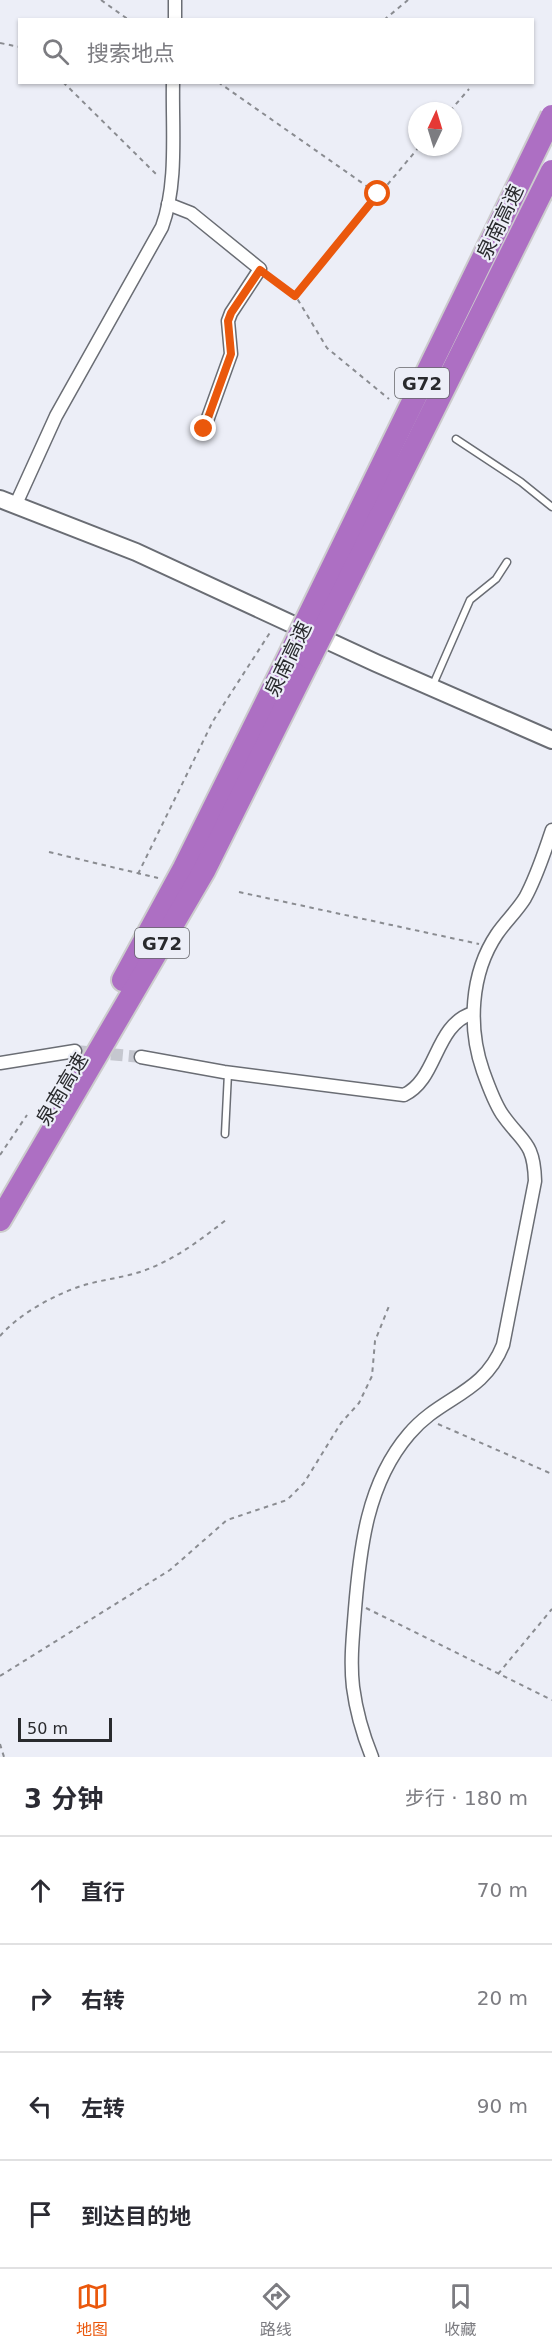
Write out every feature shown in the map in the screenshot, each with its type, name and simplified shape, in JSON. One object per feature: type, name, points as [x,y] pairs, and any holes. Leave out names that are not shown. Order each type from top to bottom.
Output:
[{"type":"highway","name":"泉南高速","points":[[0,1220],[204,871],[301,654],[552,116]]},
{"type":"highway","name":"泉南高速","points":[[0,1190],[74,1072],[301,654],[552,171]]},
{"type":"street","points":[[175,0],[175,18]]},
{"type":"street","points":[[173,84],[170,188],[162,227],[8,502],[136,552],[432,688],[552,740]]},
{"type":"street","points":[[168,204],[191,213],[260,270],[228,321],[231,354],[204,429]]},
{"type":"street","points":[[372,1757],[353,1688],[351,1657],[366,1517],[383,1473],[408,1435],[425,1418],[483,1379],[495,1363],[503,1345],[535,1181],[531,1147],[501,1112],[483,1072],[475,1038],[473,1013],[482,963],[490,946],[523,900],[537,874],[552,830]]},
{"type":"street","points":[[141,1057],[228,1072],[404,1095],[418,1085],[445,1035],[457,1020],[473,1013]]},
{"type":"street","points":[[0,1064],[75,1050]]},
{"type":"lane","points":[[456,439],[521,482],[552,507]]},
{"type":"lane","points":[[432,688],[470,600],[496,579],[507,562]]},
{"type":"lane","points":[[225,1134],[228,1072]]},
{"type":"path","points":[[101,0],[126,18]]},
{"type":"path","points":[[386,18],[408,0]]},
{"type":"path","points":[[0,44],[18,47]]},
{"type":"path","points":[[65,84],[170,188]]},
{"type":"path","points":[[221,84],[378,194]]},
{"type":"path","points":[[458,102],[469,89]]},
{"type":"path","points":[[295,296],[411,156]]},
{"type":"path","points":[[260,270],[295,296],[327,348],[389,399]]},
{"type":"path","points":[[138,873],[213,721],[279,618]]},
{"type":"path","points":[[49,852],[167,879]]},
{"type":"path","points":[[239,892],[490,946]]},
{"type":"path","points":[[0,1155],[27,1115]]},
{"type":"path","points":[[0,1336],[9,1325],[58,1296],[81,1286],[140,1272],[182,1254],[226,1220]]},
{"type":"path","points":[[0,1676],[170,1570],[226,1520],[287,1500],[304,1483],[342,1423],[359,1403],[372,1376],[375,1341],[389,1306]]},
{"type":"path","points":[[425,1418],[552,1474]]},
{"type":"path","points":[[355,1603],[552,1700]]},
{"type":"path","points":[[498,1674],[552,1609]]},
{"type":"path","points":[[0,1744],[4,1757]]},
{"type":"tunnel","points":[[75,1051],[141,1057]]},
{"type":"route","points":[[204,429],[231,354],[228,321],[260,270],[295,296],[378,194]]}]
